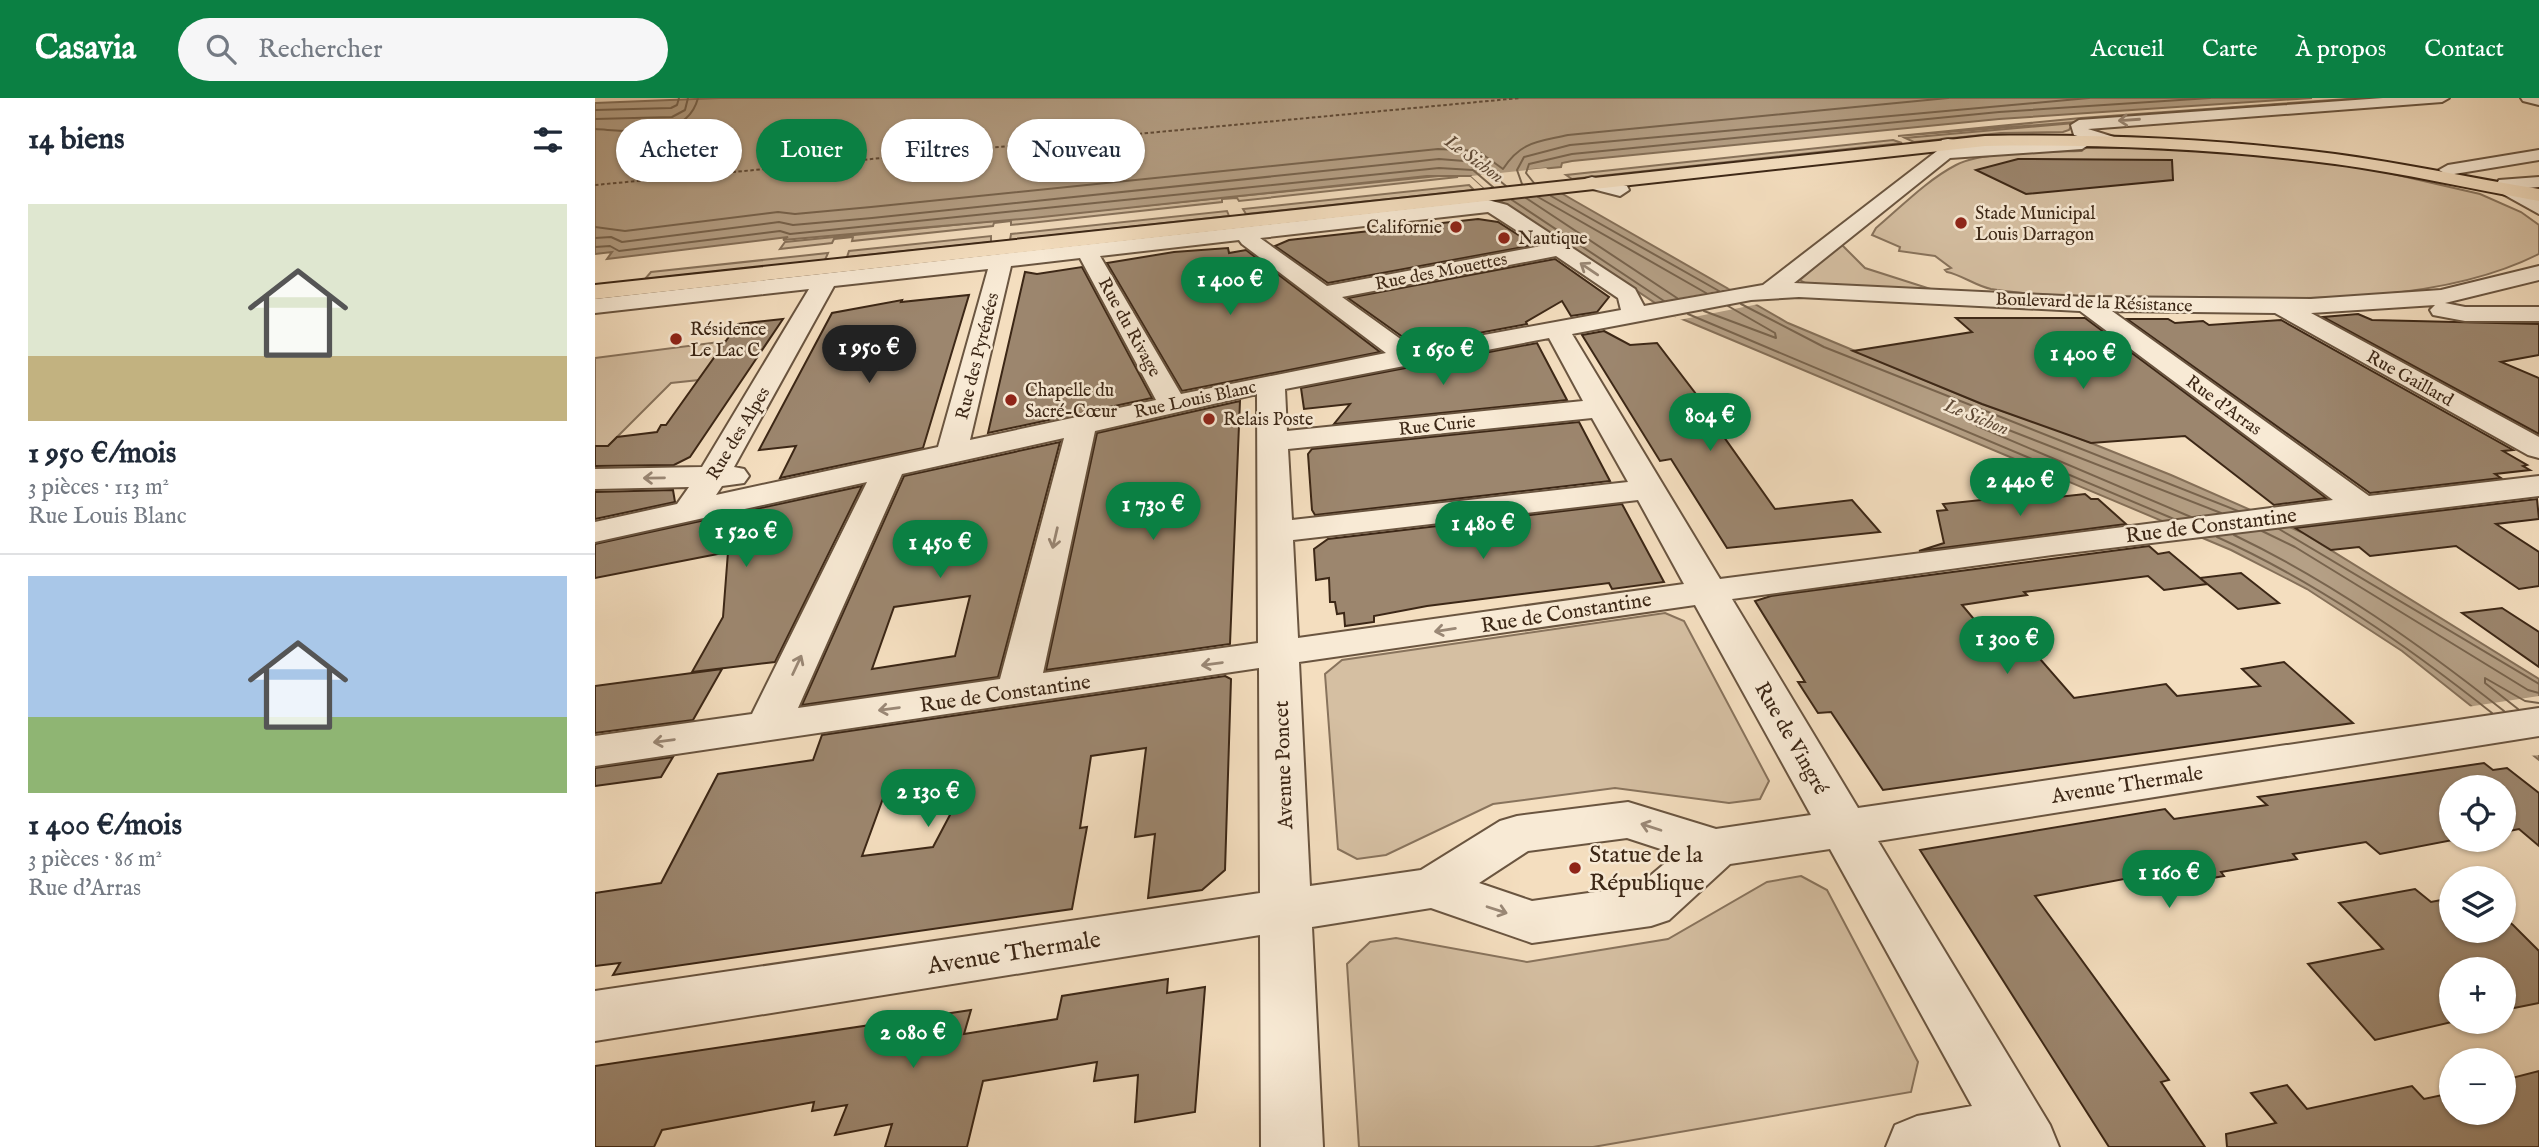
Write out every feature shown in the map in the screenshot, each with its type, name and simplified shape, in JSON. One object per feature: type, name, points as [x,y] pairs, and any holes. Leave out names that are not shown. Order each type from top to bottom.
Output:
[{"type":"main road","points":[[601,300],[1977,136],[2083,133],[2222,144],[2448,170],[2538,187]]},
{"type":"main road","points":[[1578,183],[1946,148],[2113,142],[2193,144],[2337,159],[2503,189]]},
{"type":"main road","points":[[595,286],[1476,197]]},
{"type":"street","points":[[2113,142],[2083,133],[2079,124],[2442,98]]},
{"type":"street","points":[[2528,98],[2539,101]]},
{"type":"street","points":[[1761,292],[1946,148]]},
{"type":"street","points":[[2448,170],[2539,155]]},
{"type":"street","points":[[1578,183],[1620,190]]},
{"type":"street","points":[[2538,187],[2506,184],[2503,189],[2539,208]]},
{"type":"street","points":[[999,269],[826,280],[601,300],[600,320],[605,324],[814,305],[999,269],[1086,250],[1245,232],[1476,197],[1500,209],[1626,295],[1632,302],[1633,315]]},
{"type":"street","points":[[1245,232],[1249,240],[1408,357]]},
{"type":"street","name":"Rue des Mouettes","points":[[1322,294],[1559,248]]},
{"type":"street","name":"Rue du Rivage","points":[[1086,250],[1173,404]]},
{"type":"street","name":"Rue des Pyrénées","points":[[952,452],[999,269]]},
{"type":"street","name":"Boulevard de la Résistance","points":[[1761,292],[2086,304],[2281,307],[2417,300],[2484,289],[2537,276]]},
{"type":"street","name":"Rue des Alpes","points":[[689,511],[712,477],[814,305],[826,280]]},
{"type":"street","name":"Rue Louis Blanc","points":[[595,531],[1271,383],[1761,292]]},
{"type":"street","name":"Boulevard de la Résistance","points":[[2417,300],[2444,311],[2465,314],[2539,314]]},
{"type":"street","name":"Rue d'Arras","points":[[2086,304],[2362,506]]},
{"type":"street","name":"Rue Gaillard","points":[[2281,307],[2539,449]]},
{"type":"street","name":"Rue de Vingré","points":[[1556,329],[2022,1137]]},
{"type":"street","name":"Avenue Poncet","points":[[1271,383],[1288,912],[1292,1147]]},
{"type":"street","name":"Rue Curie","points":[[1273,442],[1602,408]]},
{"type":"street","points":[[1018,691],[1082,424]]},
{"type":"street","points":[[595,479],[712,477],[877,469],[768,726]]},
{"type":"street","name":"Rue de Constantine","points":[[595,751],[1279,655],[1707,591],[2294,514],[2539,486]]},
{"type":"street","points":[[1276,532],[1648,489]]},
{"type":"street","name":"Avenue Thermale","points":[[595,1016],[1432,888],[1517,834],[1628,820],[1716,848],[2539,722]]},
{"type":"street","name":"Avenue Thermale","points":[[1432,888],[1532,922],[1651,905],[1716,848]]},
{"type":"street","points":[[1917,1147],[2022,1137]]},
{"type":"shaded area","points":[[2381,98],[1898,136],[2081,118]]},
{"type":"shaded area","points":[[2073,123],[2069,130],[2063,132],[2001,133],[1914,142],[1905,138]]},
{"type":"shaded area","points":[[1893,140],[1902,143],[1572,179],[1566,175]]},
{"type":"shaded area","name":"Stade Municipal Louis Darragon","points":[[2075,148],[2192,148],[2367,168],[2480,194],[2521,212],[2539,225],[2539,254],[2497,271],[2452,284],[2405,292],[2308,298],[2079,296],[1985,288],[1947,272],[1945,270],[1951,268],[1935,256],[1899,251],[1900,247],[1872,235],[1876,228],[1915,194],[1956,165],[1968,160],[1999,155],[2080,151]]},
{"type":"shaded area","points":[[1448,175],[1458,177],[1239,201],[1237,198],[1222,199],[1222,202],[1011,225],[1011,221],[994,223],[993,226],[852,241],[853,237],[834,239],[832,243],[780,249],[785,242]]},
{"type":"shaded area","points":[[1469,185],[1474,190],[1246,214],[1243,209]]},
{"type":"shaded area","points":[[1227,211],[1229,216],[1010,240],[1011,234]]},
{"type":"shaded area","points":[[991,236],[991,242],[847,257],[849,251]]},
{"type":"shaded area","points":[[1841,244],[1865,268],[1943,293],[1807,284],[1800,280]]},
{"type":"shaded area","points":[[828,253],[825,260],[645,279],[651,272]]},
{"type":"shaded area","points":[[727,341],[699,380],[671,383],[608,446],[595,446],[595,358]]},
{"type":"shaded area","points":[[1665,613],[1684,621],[1769,781],[1760,799],[1729,803],[1615,788],[1493,804],[1386,855],[1357,859],[1338,849],[1325,674],[1342,660]]},
{"type":"shaded area","points":[[1801,876],[1827,890],[1918,1062],[1911,1092],[1593,1147],[1359,1147],[1347,964],[1370,942],[1396,938],[1527,962],[1668,939],[1767,882]]},
{"type":"water","name":"Le Sichon","points":[[720,98],[2312,98],[1999,119],[1572,161],[1562,163],[1561,167],[1530,170],[1554,189],[1788,323],[1982,404],[2066,433],[2171,475],[2303,533],[2539,679],[2539,760],[2402,651],[2307,589],[2231,550],[1675,316],[1493,196],[1471,176],[1427,176],[1033,218],[783,240],[788,237],[607,259],[612,252],[595,254],[595,103]]},
{"type":"pier","points":[[1546,168],[1550,171],[1538,172],[1556,186],[1493,196],[1471,176]]},
{"type":"pier","points":[[1733,288],[1759,304],[1679,320],[1655,303]]},
{"type":"pier","points":[[2539,696],[2539,755],[2529,756],[2467,707]]},
{"type":"building","points":[[2018,159],[2172,160],[2173,180],[2026,194],[1976,170]]},
{"type":"building","points":[[1478,219],[1498,222],[1534,245],[1328,283],[1275,246],[1289,240]]},
{"type":"building","points":[[1228,248],[1229,253],[1246,250],[1380,352],[1182,391],[1107,263],[1174,252]]},
{"type":"building","points":[[1555,259],[1609,297],[1597,312],[1571,316],[1562,301],[1526,322],[1527,324],[1414,345],[1348,298]]},
{"type":"building","points":[[1082,267],[1152,398],[988,433],[1025,272],[1037,274]]},
{"type":"building","points":[[969,295],[923,448],[780,478],[796,446],[759,450],[832,313],[902,300],[901,302]]},
{"type":"building","points":[[2358,314],[2372,320],[2539,324],[2539,355],[2501,362],[2539,378],[2539,434],[2323,317]]},
{"type":"building","points":[[1956,318],[2085,318],[2326,498],[2274,505],[2185,436],[2091,443],[1982,404],[1853,351],[1972,332]]},
{"type":"building","points":[[783,319],[690,457],[674,465],[595,466],[595,446],[608,446],[617,437],[657,432],[661,425],[666,425],[738,324]]},
{"type":"building","points":[[2127,319],[2168,319],[2175,323],[2203,321],[2209,325],[2281,320],[2513,450],[2503,451],[2527,465],[2523,466],[2530,470],[2495,474],[2501,478],[2370,493]]},
{"type":"building","points":[[1604,331],[1630,345],[1657,343],[1728,436],[1724,437],[1775,509],[1852,500],[1880,532],[1727,548],[1671,459],[1660,461],[1582,335]]},
{"type":"building","points":[[1537,343],[1567,400],[1334,424],[1350,404],[1304,409],[1301,388]]},
{"type":"building","points":[[1240,401],[1230,644],[1046,670],[1097,433]]},
{"type":"building","points":[[1579,422],[1610,481],[1315,515],[1312,510],[1308,454],[1312,449]]},
{"type":"building","points":[[1060,442],[998,677],[802,705],[904,476]],"holes":[[[970,596],[955,656],[872,669],[894,607]]]},
{"type":"building","points":[[862,486],[775,662],[692,672],[723,617],[728,552],[595,578],[595,544]]},
{"type":"building","points":[[673,490],[675,502],[595,519],[595,492]]},
{"type":"building","points":[[2040,494],[2058,497],[2085,494],[2091,499],[2098,499],[2126,524],[1919,551],[1944,543],[1937,511],[1947,510],[1943,504]]},
{"type":"building","points":[[2537,499],[2539,519],[2496,524],[2539,552],[2539,586],[2519,589],[2456,546],[2370,556],[2359,547],[2331,550],[2295,528]]},
{"type":"building","points":[[1622,504],[1664,582],[1612,589],[1609,583],[1427,606],[1374,616],[1374,622],[1345,626],[1344,613],[1337,614],[1335,602],[1330,602],[1329,578],[1316,580],[1314,549],[1328,539]]},
{"type":"building","points":[[2149,546],[2158,554],[2169,552],[2207,584],[2164,590],[2148,576],[2024,592],[2027,595],[1962,605],[2004,655],[2034,652],[2074,698],[2166,684],[2177,696],[2260,686],[2242,669],[2284,662],[2353,723],[1883,790],[1831,712],[1818,713],[1798,682],[1805,682],[1755,601],[1771,596]]},
{"type":"building","points":[[2241,573],[2279,603],[2238,609],[2200,578]]},
{"type":"building","points":[[2502,608],[2539,632],[2539,667],[2462,613]]},
{"type":"building","points":[[722,669],[693,720],[595,733],[595,686]]},
{"type":"building","points":[[1225,676],[1231,679],[1225,870],[1202,890],[1148,898],[1155,834],[1135,837],[1146,748],[1091,756],[1080,828],[1087,827],[1072,909],[613,975],[620,963],[595,966],[595,893],[661,883],[718,774],[813,760],[822,735]],"holes":[[[969,779],[933,847],[862,856],[885,793]]]},
{"type":"building","points":[[673,757],[661,777],[595,786],[595,768]]},
{"type":"building","points":[[2484,763],[2493,770],[2507,768],[2516,775],[2439,775],[2439,843],[2380,854],[2366,842],[2293,854],[2297,859],[2221,872],[2224,876],[2160,887],[2150,874],[2035,896],[2169,1080],[2161,1082],[2205,1147],[2109,1147],[1920,850],[2165,809],[2174,819],[2267,805],[2258,797]]},
{"type":"building","points":[[2516,775],[2539,793],[2539,846],[2519,829],[2516,830]]},
{"type":"building","points":[[2415,889],[2431,902],[2439,900],[2439,943],[2516,943],[2516,928],[2539,951],[2539,1003],[2516,1008],[2516,957],[2439,957],[2439,1025],[2375,1040],[2308,964],[2383,949],[2339,903]]},
{"type":"building","points":[[1168,979],[1167,993],[1205,987],[1195,1112],[1135,1122],[1138,1075],[1094,1081],[1097,1062],[983,1081],[967,1147],[885,1147],[892,1124],[835,1135],[847,1105],[812,1111],[814,1102],[662,1130],[654,1147],[595,1147],[595,1066],[971,1010],[964,1034],[1057,1019],[1062,996]]},
{"type":"building","points":[[2539,1071],[2539,1147],[2227,1147],[2226,1134],[2276,1123],[2251,1093],[2287,1085],[2307,1109],[2412,1086],[2424,1099],[2439,1096],[2439,1125],[2516,1125],[2516,1077]]},
{"type":"ferry route","points":[[595,185],[1520,98]]},
{"type":"place","name":"Stade Municipal Louis Darragon","points":[[1961,223]]},
{"type":"place","name":"Californie","points":[[1456,227]]},
{"type":"place","name":"Nautique","points":[[1504,238]]},
{"type":"place","name":"Résidence Le Lac C","points":[[676,339]]},
{"type":"place","name":"Chapelle du Sacré-Cœur","points":[[1011,400]]},
{"type":"place","name":"Relais Poste","points":[[1209,419]]},
{"type":"place","name":"Statue de la République","points":[[1575,868]]}]
